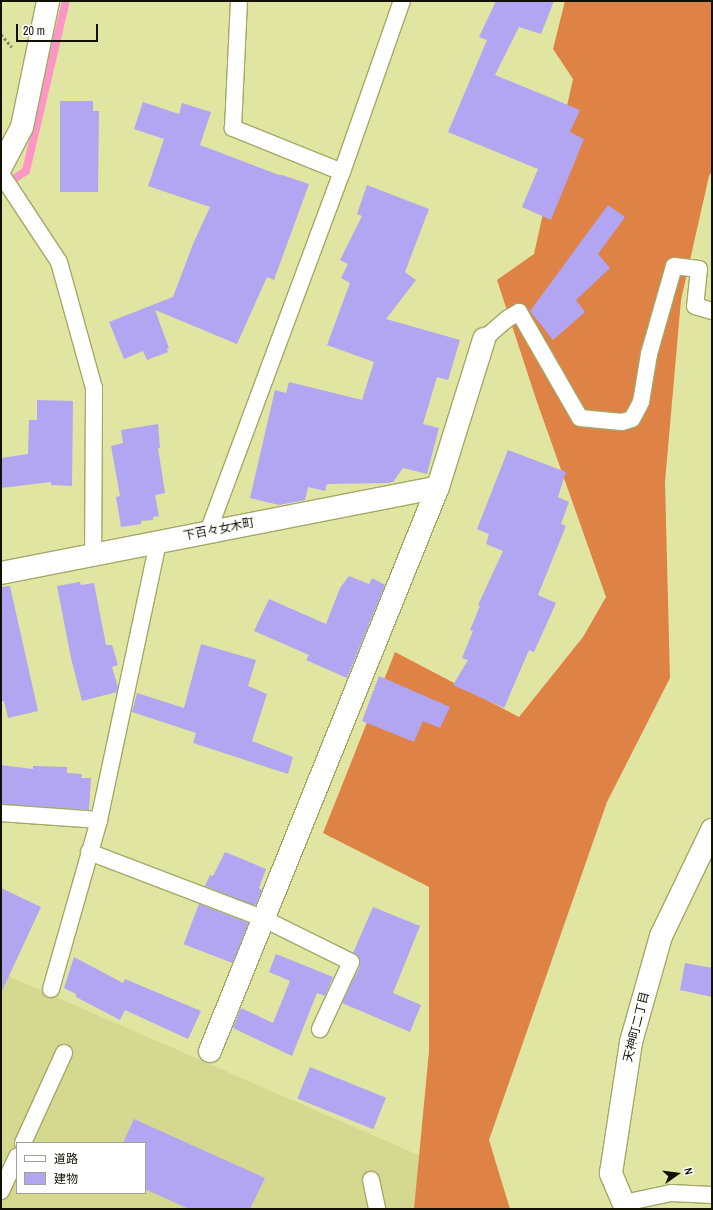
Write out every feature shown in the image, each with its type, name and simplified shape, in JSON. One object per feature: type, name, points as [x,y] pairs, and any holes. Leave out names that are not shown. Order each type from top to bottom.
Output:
[{"type":"street","points":[[1,167],[22,127],[48,1]]},
{"type":"street","points":[[210,1051],[438,487],[484,339]]},
{"type":"street","name":"下百々女木町","points":[[1,573],[438,487]]},
{"type":"street","name":"天神町二丁目","points":[[625,1206],[611,1173],[631,1042],[661,936],[707,853],[712,830]]},
{"type":"lane","points":[[239,1],[233,128],[342,172]]},
{"type":"lane","points":[[208,532],[342,172],[402,1]]},
{"type":"lane","points":[[1,174],[59,262],[94,388],[93,556]]},
{"type":"lane","points":[[484,339],[507,319],[519,312],[580,418],[622,422],[632,419],[641,402],[649,354],[674,266],[699,269],[695,306],[712,311]]},
{"type":"lane","points":[[51,989],[99,820],[158,542]]},
{"type":"lane","points":[[1,813],[99,820]]},
{"type":"lane","points":[[89,852],[264,919],[351,962],[320,1029]]},
{"type":"lane","points":[[23,1142],[64,1054]]},
{"type":"lane","points":[[1,1191],[16,1158]]},
{"type":"lane","points":[[372,1180],[377,1209]]},
{"type":"lane","points":[[625,1206],[671,1193],[712,1195]]},
{"type":"shaded area","points":[[565,1],[712,1],[712,171],[709,176],[681,300],[665,482],[670,678],[607,802],[489,1140],[510,1209],[414,1209],[429,1051],[429,887],[323,833],[395,652],[519,717],[583,637],[606,597],[536,399],[497,280],[534,254],[573,79],[553,49]]},
{"type":"shaded area","points":[[1,973],[425,1158],[431,1209],[1,1209]]},
{"type":"building","points":[[496,1],[554,1],[541,34],[519,27],[495,75],[580,110],[570,132],[584,139],[551,220],[522,207],[538,169],[448,132],[487,40],[479,37]]},
{"type":"building","points":[[60,101],[93,101],[93,111],[99,111],[98,192],[60,192]]},
{"type":"building","points":[[143,102],[179,114],[182,103],[211,112],[200,145],[279,175],[309,184],[274,280],[267,277],[237,344],[155,310],[169,348],[167,349],[168,352],[147,360],[143,351],[124,359],[109,322],[173,297],[193,244],[210,207],[148,186],[164,139],[134,129]]},
{"type":"building","points":[[367,185],[429,209],[405,272],[416,280],[386,319],[460,340],[448,380],[437,377],[423,424],[439,428],[427,474],[403,468],[393,482],[388,483],[327,484],[325,491],[308,487],[305,500],[279,505],[250,498],[275,390],[286,393],[289,382],[362,400],[374,362],[327,345],[350,283],[341,278],[348,264],[340,260],[362,216],[357,214]]},
{"type":"building","points":[[608,205],[625,217],[598,254],[610,268],[576,300],[585,312],[553,340],[530,311]]},
{"type":"building","points":[[37,400],[73,401],[72,486],[51,485],[51,482],[1,488],[1,458],[28,454],[29,420],[37,420]]},
{"type":"building","points":[[158,424],[160,448],[158,448],[165,493],[155,495],[159,516],[153,517],[153,520],[141,521],[141,524],[121,527],[116,497],[120,496],[111,446],[123,443],[121,430]]},
{"type":"building","points":[[508,450],[566,472],[558,497],[569,502],[561,524],[566,526],[538,595],[556,603],[534,652],[529,650],[504,708],[453,685],[468,660],[462,658],[473,631],[470,630],[480,606],[478,605],[503,551],[486,544],[489,534],[477,529]]},
{"type":"building","points":[[349,576],[369,584],[372,578],[385,585],[347,678],[306,660],[309,655],[254,631],[269,599],[326,624],[340,588]]},
{"type":"building","points":[[80,582],[81,585],[94,583],[106,645],[112,645],[118,665],[112,667],[118,687],[117,692],[82,701],[71,658],[57,586]]},
{"type":"building","points":[[10,586],[38,711],[8,718],[4,701],[1,701],[1,587]]},
{"type":"building","points":[[201,644],[256,660],[248,686],[267,694],[252,741],[293,757],[288,774],[193,743],[196,733],[132,712],[137,693],[184,708]]},
{"type":"building","points":[[379,676],[450,707],[440,728],[423,721],[414,742],[362,721]]},
{"type":"building","points":[[1,765],[33,769],[33,766],[67,767],[67,773],[82,774],[81,778],[91,778],[89,810],[1,804]]},
{"type":"building","points":[[225,852],[266,869],[259,888],[262,890],[255,906],[205,886],[210,875],[213,876]]},
{"type":"building","points":[[1,888],[41,907],[1,993]]},
{"type":"building","points":[[199,904],[248,923],[233,963],[184,944]]},
{"type":"building","points":[[373,907],[420,926],[393,993],[421,1005],[410,1032],[342,1003],[360,966],[359,957],[353,953]]},
{"type":"building","points":[[276,954],[333,977],[325,996],[317,993],[292,1056],[233,1028],[241,1008],[273,1023],[290,981],[269,972]]},
{"type":"building","points":[[74,957],[123,983],[125,979],[201,1011],[188,1039],[125,1010],[120,1020],[76,997],[76,994],[64,988]]},
{"type":"building","points":[[685,963],[712,968],[712,997],[680,990]]},
{"type":"building","points":[[310,1067],[386,1098],[373,1129],[297,1099]]},
{"type":"building","points":[[134,1119],[265,1178],[250,1209],[189,1209],[146,1189],[146,1142],[123,1142]]},
{"type":"waterway","points":[[14,179],[26,171],[66,1]]}]
